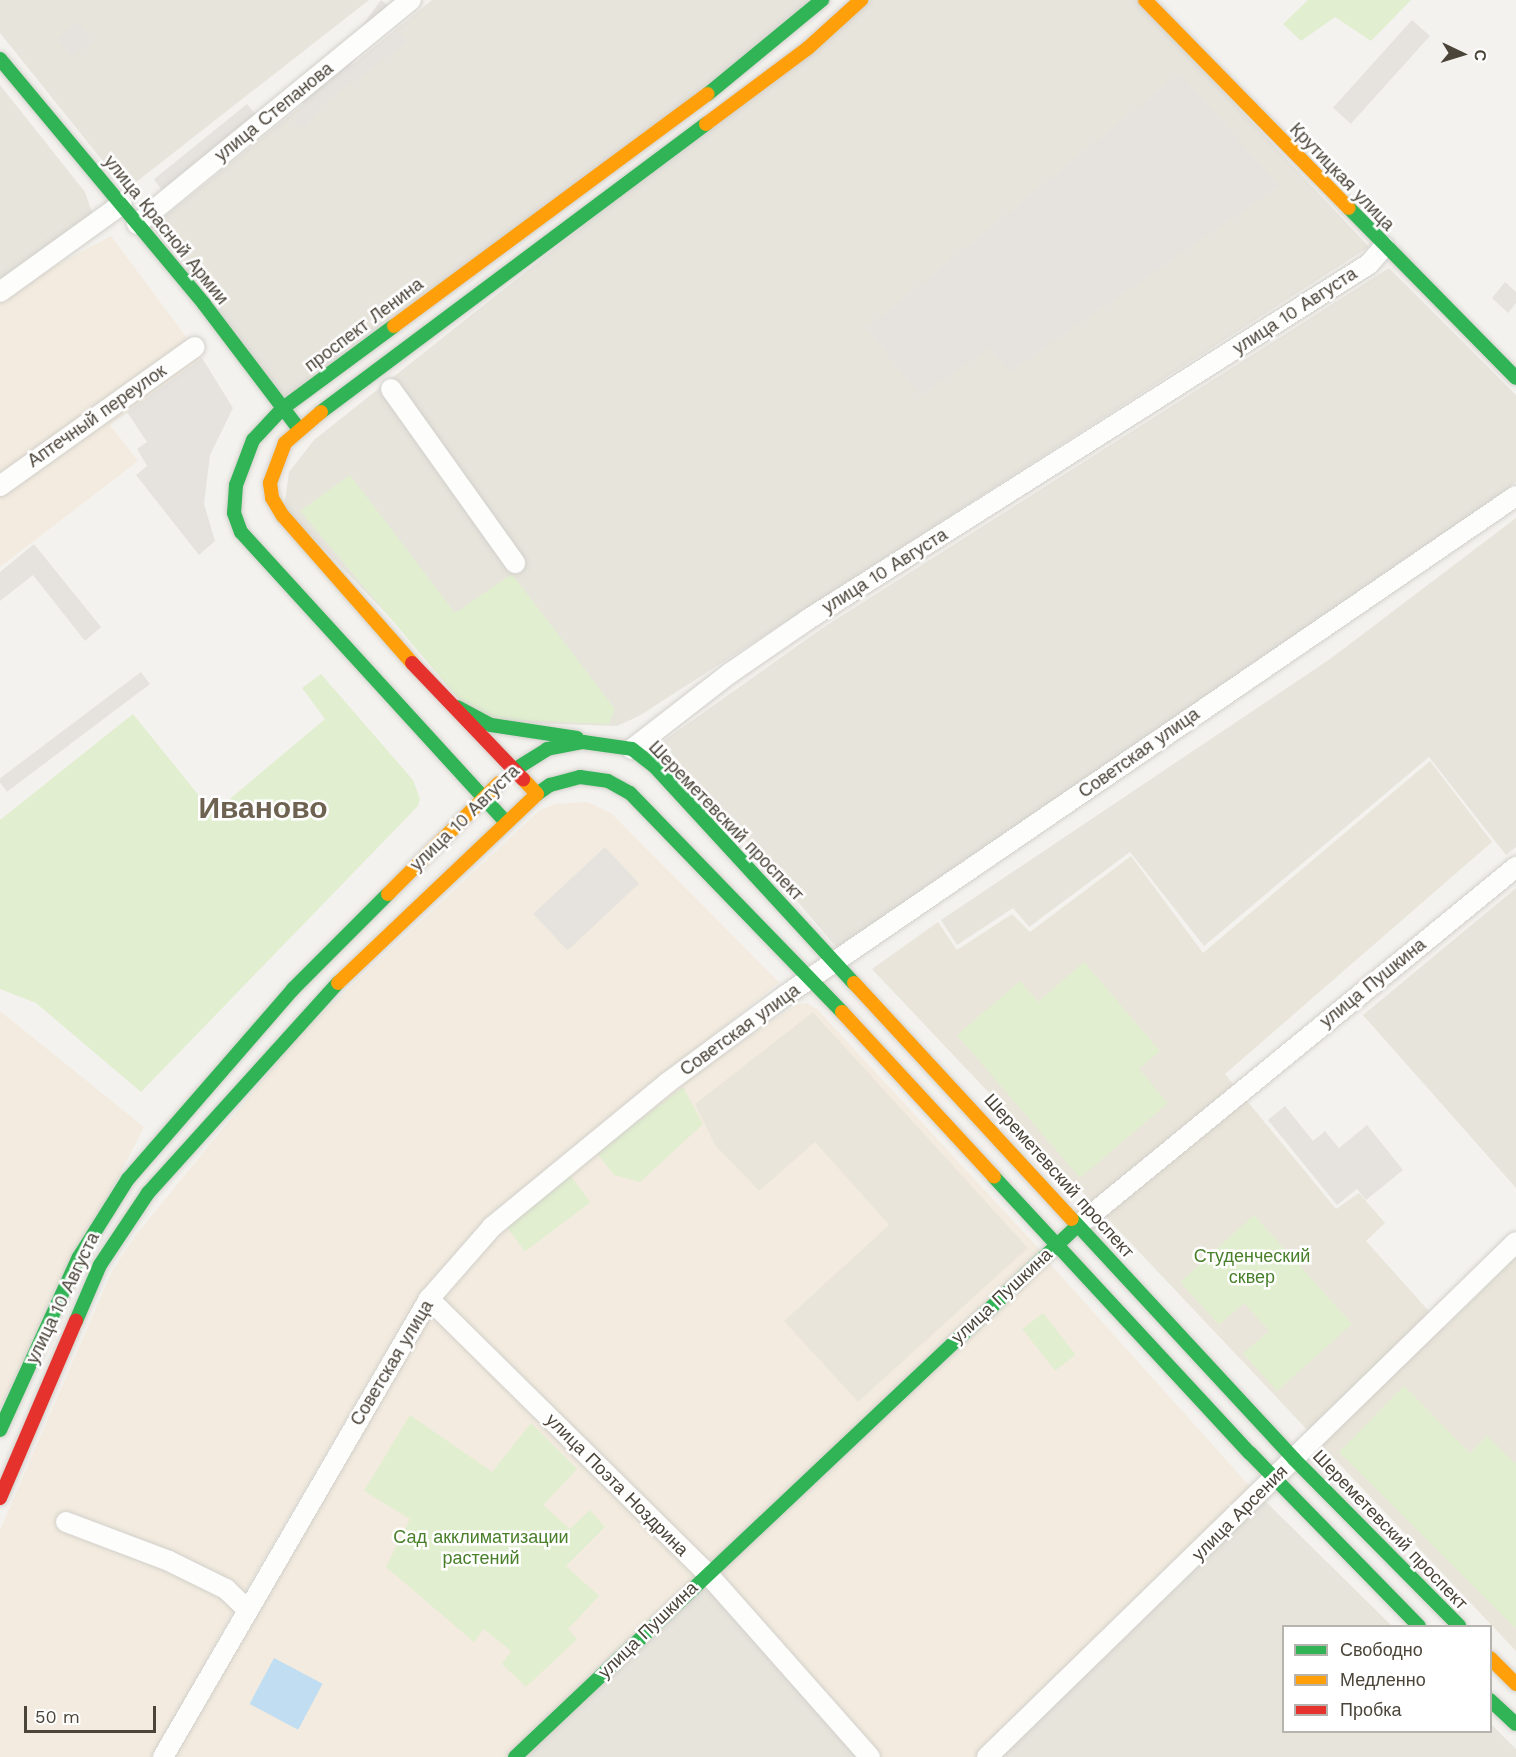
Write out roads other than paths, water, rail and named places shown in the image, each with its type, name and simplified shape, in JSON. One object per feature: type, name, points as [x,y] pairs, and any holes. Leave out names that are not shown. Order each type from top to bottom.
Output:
[{"type":"main road","name":"проспект Ленина","points":[[506,822],[447,761],[241,532],[234,513],[239,471],[253,440],[282,409],[731,77],[822,0]]},
{"type":"main road","points":[[537,794],[445,700],[274,503],[271,474],[285,443],[298,428],[808,48],[861,0]]},
{"type":"main road","name":"Крутицкая улица","points":[[1145,0],[1384,247],[1515,375]]},
{"type":"main road","name":"улица Красной Армии","points":[[0,59],[122,204],[298,428]]},
{"type":"main road","points":[[445,700],[491,725],[598,742]]},
{"type":"main road","name":"улица 10 Августа","points":[[0,1430],[79,1257],[128,1179],[292,989],[483,798],[514,770],[552,747],[598,742],[632,749]]},
{"type":"main road","name":"Шереметевский проспект","points":[[632,749],[656,768],[1080,1224],[1294,1459],[1458,1625]]},
{"type":"main road","name":"проспект Ленина","points":[[447,761],[457,799],[449,832]]},
{"type":"main road","name":"улица 10 Августа","points":[[0,1498],[100,1265],[148,1193],[314,1006],[537,794],[570,777],[608,781],[630,793],[811,979]]},
{"type":"main road","points":[[811,979],[1274,1479],[1418,1625]]},
{"type":"main road","name":"улица Пушкина","points":[[515,1757],[707,1573],[1080,1224]]},
{"type":"main road","points":[[1492,1659],[1516,1684]]},
{"type":"main road","points":[[1492,1701],[1516,1724]]},
{"type":"street","name":"улица Степанова","points":[[137,224],[411,0]]},
{"type":"street","points":[[0,292],[122,204]]},
{"type":"street","name":"улица 10 Августа","points":[[632,749],[730,673],[807,620],[1369,264],[1384,247]]},
{"type":"street","name":"Аптечный переулок","points":[[0,486],[195,347]]},
{"type":"street","points":[[391,389],[515,563]]},
{"type":"street","name":"Советская улица","points":[[163,1757],[429,1299],[492,1227],[667,1083],[811,979],[1516,496]]},
{"type":"street","name":"улица Пушкина","points":[[1080,1224],[1516,867]]},
{"type":"street","name":"улица Арсения","points":[[987,1757],[1516,1242]]},
{"type":"street","name":"улица Поэта Ноздрина","points":[[429,1299],[707,1573],[870,1757]]},
{"type":"street","points":[[66,1522],[169,1561],[226,1589],[247,1609]]},
{"type":"water","points":[[274,1658],[323,1684],[298,1730],[250,1704]]},
{"type":"district","name":"Иваново","points":[[263,808]]},
{"type":"park label","name":"Студенческий сквер","points":[[1252,1267]]},
{"type":"park label","name":"Сад акклиматизации растений","points":[[481,1548]]}]
